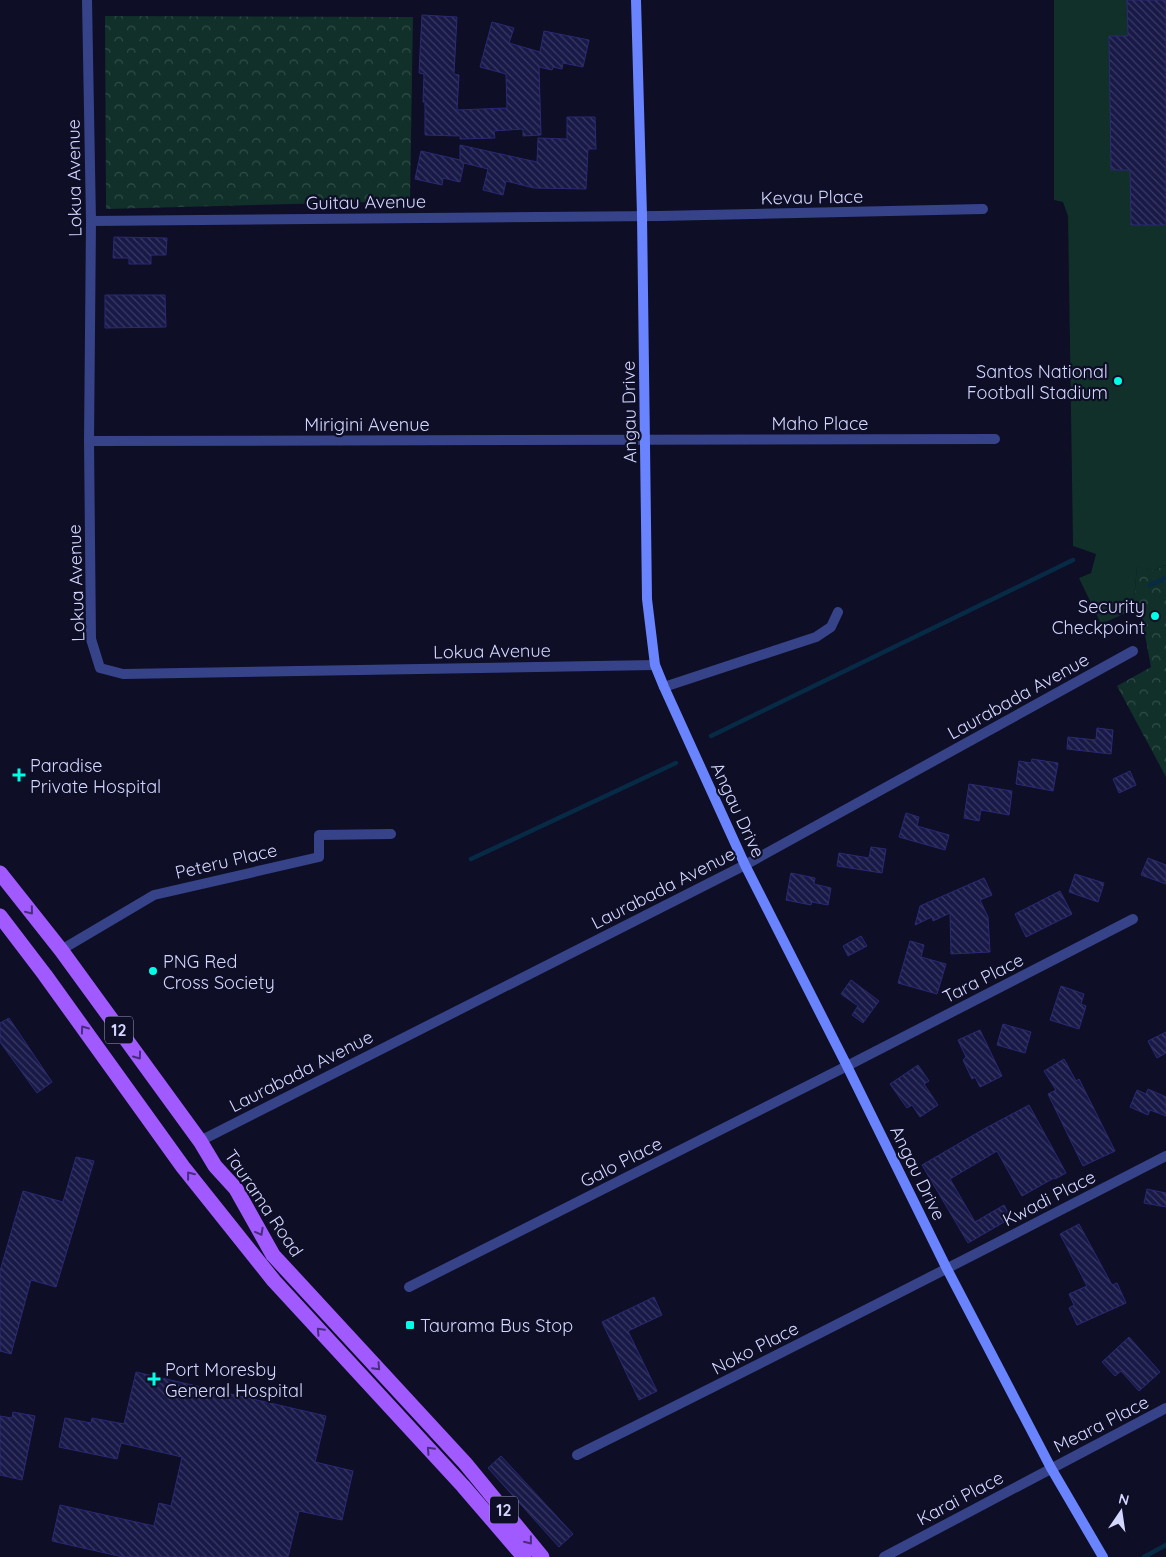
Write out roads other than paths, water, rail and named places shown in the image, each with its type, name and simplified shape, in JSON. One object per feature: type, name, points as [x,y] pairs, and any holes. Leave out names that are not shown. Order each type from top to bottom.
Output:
[{"type":"main road","name":"Taurama Road","points":[[0,873],[61,950],[200,1141],[215,1166],[236,1189],[273,1255],[465,1462],[542,1557]]},
{"type":"main road","name":"Taurama Road","points":[[0,916],[46,975],[183,1167],[274,1281],[456,1479],[524,1557]]},
{"type":"street","name":"Lokua Avenue","points":[[87,0],[91,221],[89,441],[91,639],[100,668],[123,674],[655,665]]},
{"type":"street","name":"Angau Drive","points":[[636,0],[642,216],[648,598],[655,665],[745,865],[947,1269],[1050,1468],[1104,1557]]},
{"type":"street","name":"Kevau Place","points":[[642,216],[983,209]]},
{"type":"street","name":"Guitau Avenue","points":[[91,221],[642,216]]},
{"type":"street","name":"Maho Place","points":[[646,440],[995,439]]},
{"type":"street","name":"Mirigini Avenue","points":[[89,441],[646,440]]},
{"type":"street","points":[[664,687],[816,637],[831,627],[838,612]]},
{"type":"street","name":"Laurabada Avenue","points":[[200,1141],[745,865],[1133,651]]},
{"type":"street","name":"Peteru Place","points":[[61,950],[154,895],[319,857],[319,835],[391,834]]},
{"type":"street","name":"Tara Place","points":[[847,1066],[1133,919]]},
{"type":"street","name":"Galo Place","points":[[409,1287],[847,1066]]},
{"type":"street","name":"Kwadi Place","points":[[947,1269],[1166,1156]]},
{"type":"street","name":"Noko Place","points":[[577,1454],[947,1269]]},
{"type":"street","name":"Meara Place","points":[[1050,1468],[1166,1408]]},
{"type":"street","name":"Karai Place","points":[[884,1557],[1050,1468]]},
{"type":"waterway","points":[[711,736],[1073,560]]},
{"type":"waterway","points":[[1150,585],[1166,578]]},
{"type":"waterway","points":[[471,859],[676,763]]},
{"type":"waterway","points":[[1144,1557],[1166,1545]]},
{"type":"place","name":"Santos National Football Stadium","points":[[1118,381]]},
{"type":"place","name":"Security Checkpoint","points":[[1155,616]]},
{"type":"place","name":"Paradise Private Hospital","points":[[19,775]]},
{"type":"place","name":"PNG Red Cross Society","points":[[153,971]]},
{"type":"place","name":"Taurama Bus Stop","points":[[410,1325]]},
{"type":"place","name":"Port Moresby General Hospital","points":[[154,1379]]}]
